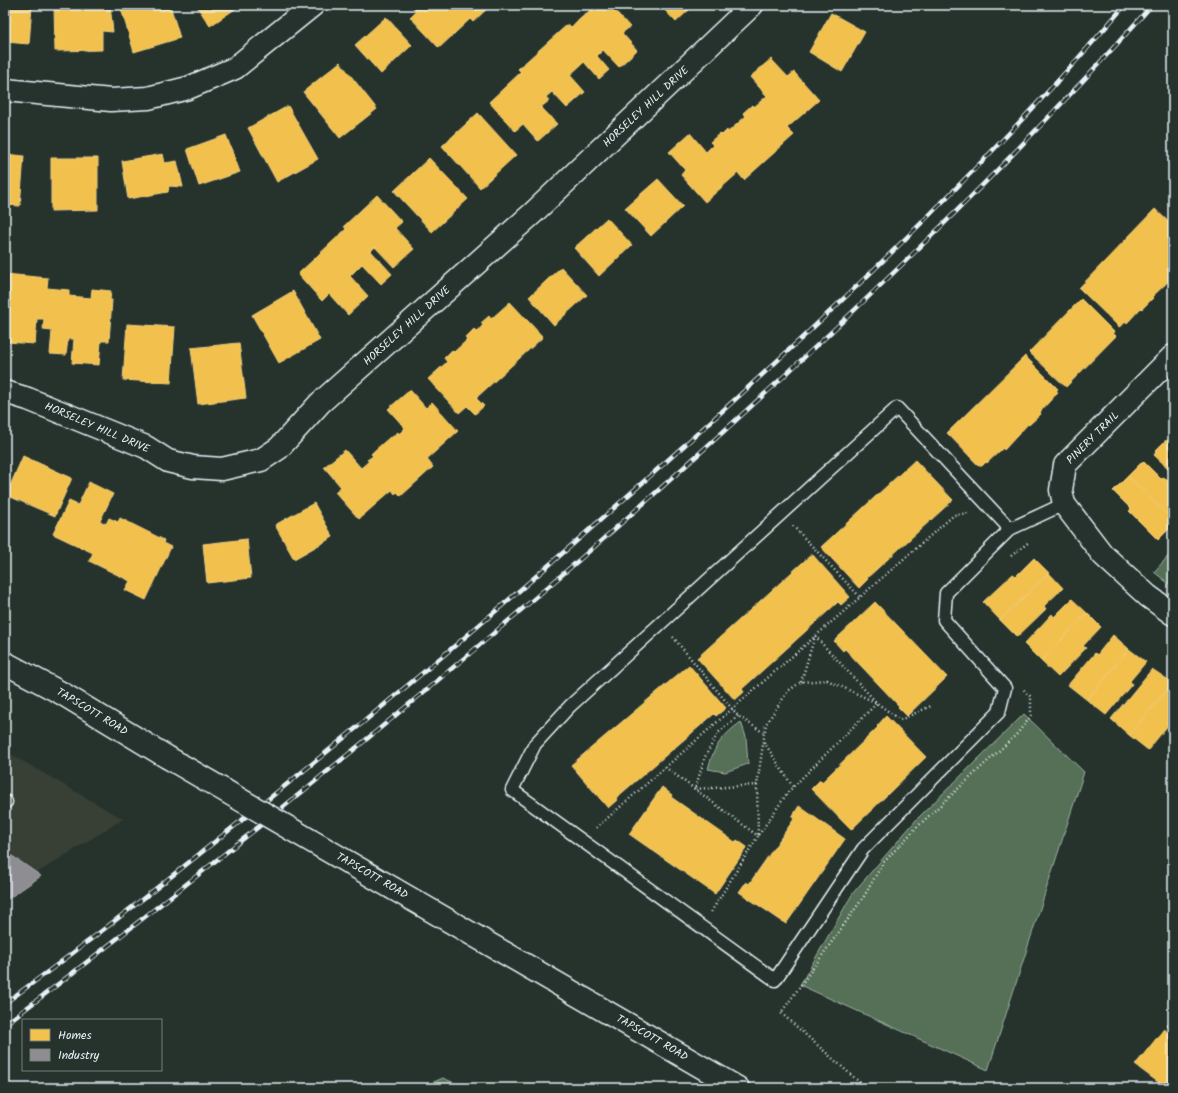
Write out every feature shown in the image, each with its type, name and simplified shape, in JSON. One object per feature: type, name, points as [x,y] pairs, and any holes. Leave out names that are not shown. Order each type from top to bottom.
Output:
[{"type":"street","points":[[5,90],[111,100],[148,98],[188,88],[236,68],[313,5]]},
{"type":"street","name":"HORSELEY HILL DRIVE","points":[[5,392],[28,399],[146,448],[168,461],[193,467],[222,469],[261,460],[279,448],[320,403],[534,213],[752,5]]},
{"type":"street","name":"PINERY TRAIL","points":[[1064,504],[1061,490],[1065,465],[1173,356]]},
{"type":"street","points":[[1064,504],[1103,555],[1148,596],[1173,614]]},
{"type":"street","name":"TAPSCOTT ROAD","points":[[5,663],[64,694],[167,757],[738,1088]]},
{"type":"lane","points":[[1010,529],[897,408],[570,706],[535,744],[512,790],[775,980],[863,849],[999,712],[1005,688],[944,620],[946,594],[1010,529],[1064,504]]},
{"type":"path","points":[[583,840],[954,514],[994,511]]},
{"type":"path","points":[[782,513],[860,597]]},
{"type":"path","points":[[661,623],[733,708],[738,716],[764,733]]},
{"type":"path","points":[[801,682],[815,636]]},
{"type":"path","points":[[815,636],[877,703],[900,720],[931,706]]},
{"type":"path","points":[[758,836],[757,785],[764,733],[766,724],[788,691],[801,682],[827,680],[877,703]]},
{"type":"path","points":[[702,927],[758,836],[793,787],[877,703]]},
{"type":"path","points":[[695,789],[705,757],[718,733],[738,716]]},
{"type":"path","points":[[763,742],[793,787]]},
{"type":"path","points":[[665,767],[758,836]]},
{"type":"path","points":[[695,789],[757,785]]},
{"type":"shaded area","points":[[5,751],[123,819],[5,893]]},
{"type":"green space","points":[[1173,551],[1173,587],[1154,572]]},
{"type":"green space","points":[[1024,714],[1084,772],[988,1070],[800,985],[853,893],[917,819]]},
{"type":"green space","points":[[741,722],[746,737],[748,764],[725,772],[708,769],[713,754],[720,742]]},
{"type":"green space","points":[[443,1078],[466,1088],[420,1088]]},
{"type":"building: Homes","points":[[5,5],[32,6],[29,44],[5,42]]},
{"type":"building: Homes","points":[[54,5],[110,5],[113,32],[102,31],[102,50],[55,51]]},
{"type":"building: Homes","points":[[120,5],[170,5],[180,38],[134,52]]},
{"type":"building: Homes","points":[[196,5],[241,5],[210,26]]},
{"type":"building: Homes","points":[[411,5],[491,5],[473,22],[470,19],[439,48],[410,17],[416,11]]},
{"type":"building: Homes","points":[[596,5],[610,5],[630,27],[622,33],[637,50],[619,67],[603,50],[597,56],[609,70],[599,79],[584,62],[570,75],[585,92],[567,108],[552,92],[546,97],[549,101],[541,107],[557,124],[538,141],[523,124],[515,131],[489,102],[521,72],[518,69],[568,24],[571,27]]},
{"type":"building: Homes","points":[[660,5],[694,5],[676,22]]},
{"type":"building: Homes","points":[[831,13],[865,32],[842,72],[809,52]]},
{"type":"building: Homes","points":[[386,17],[412,45],[381,74],[355,45]]},
{"type":"building: Homes","points":[[771,59],[788,77],[794,72],[819,100],[787,128],[794,135],[744,180],[738,173],[705,202],[681,175],[685,170],[669,152],[690,133],[706,152],[713,145],[710,142],[720,133],[722,135],[727,130],[728,132],[746,116],[743,113],[752,105],[754,107],[767,96],[750,77]]},
{"type":"building: Homes","points":[[340,62],[377,109],[340,138],[303,92]]},
{"type":"building: Homes","points":[[288,106],[318,159],[277,182],[248,128]]},
{"type":"building: Homes","points":[[478,113],[516,155],[480,188],[442,146]]},
{"type":"building: Homes","points":[[226,135],[240,172],[199,186],[187,149]]},
{"type":"building: Homes","points":[[5,154],[24,156],[20,206],[5,205]]},
{"type":"building: Homes","points":[[163,154],[165,163],[177,161],[183,187],[169,186],[168,192],[128,199],[122,161]]},
{"type":"building: Homes","points":[[51,158],[98,158],[98,210],[51,211]]},
{"type":"building: Homes","points":[[429,158],[468,199],[432,232],[394,191]]},
{"type":"building: Homes","points":[[658,179],[683,206],[651,236],[625,208]]},
{"type":"building: Homes","points":[[377,195],[402,222],[395,228],[414,249],[394,267],[375,247],[371,251],[392,274],[381,284],[362,264],[350,276],[368,296],[348,315],[329,294],[322,301],[298,274],[346,229],[344,226]]},
{"type":"building: Homes","points":[[1155,209],[1173,226],[1173,277],[1127,323],[1126,322],[1119,327],[1079,288]]},
{"type":"building: Homes","points":[[607,218],[632,245],[599,276],[574,248]]},
{"type":"building: Homes","points":[[561,267],[587,295],[554,325],[529,297]]},
{"type":"building: Homes","points":[[5,274],[48,278],[47,288],[69,290],[69,296],[91,298],[92,289],[111,291],[110,300],[112,300],[109,341],[101,341],[99,365],[72,363],[74,339],[68,339],[66,355],[50,354],[52,331],[43,330],[44,319],[37,319],[35,344],[7,342],[9,317],[5,317]]},
{"type":"building: Homes","points":[[293,291],[320,340],[279,363],[252,315]]},
{"type":"building: Homes","points":[[1081,299],[1114,332],[1113,333],[1116,336],[1066,387],[1029,352]]},
{"type":"building: Homes","points":[[510,302],[543,337],[476,398],[484,406],[475,414],[467,406],[459,413],[428,379],[447,362],[444,358],[452,350],[454,352],[467,340],[465,338],[474,329],[477,332],[483,325],[481,323],[489,316],[491,319]]},
{"type":"building: Homes","points":[[127,324],[175,327],[171,383],[123,380]]},
{"type":"building: Homes","points":[[239,343],[246,398],[198,404],[191,348]]},
{"type":"building: Homes","points":[[1025,356],[1058,389],[1056,391],[1058,392],[1040,412],[1041,414],[1029,425],[1028,424],[1004,450],[1003,448],[987,463],[986,462],[982,466],[979,466],[947,433]]},
{"type":"building: Homes","points":[[410,390],[426,408],[432,402],[458,431],[427,459],[433,467],[401,496],[397,492],[395,494],[392,490],[359,519],[335,492],[341,487],[324,467],[345,450],[361,468],[369,461],[367,460],[373,456],[371,454],[374,451],[390,437],[391,438],[398,432],[399,434],[405,428],[388,409]]},
{"type":"building: Homes","points":[[1169,439],[1173,443],[1173,477],[1168,472],[1170,470],[1154,455],[1156,452],[1155,451]]},
{"type":"building: Homes","points":[[23,456],[72,478],[55,516],[6,495]]},
{"type":"building: Homes","points":[[915,460],[953,500],[867,578],[868,579],[859,588],[821,547]]},
{"type":"building: Homes","points":[[1143,461],[1161,479],[1164,477],[1173,486],[1173,520],[1128,476]]},
{"type":"building: Homes","points":[[1128,476],[1173,520],[1173,525],[1158,540],[1129,511],[1131,509],[1113,491]]},
{"type":"building: Homes","points":[[89,482],[113,494],[100,521],[106,524],[109,518],[118,522],[120,518],[164,540],[163,543],[171,547],[146,600],[125,590],[130,581],[89,561],[93,553],[53,534],[69,501],[78,505]]},
{"type":"building: Homes","points":[[314,503],[333,537],[294,559],[275,525]]},
{"type":"building: Homes","points":[[247,539],[251,578],[207,583],[203,544]]},
{"type":"building: Homes","points":[[812,554],[850,597],[841,605],[838,602],[742,689],[744,692],[735,700],[697,658]]},
{"type":"building: Homes","points":[[1034,558],[1049,573],[1000,620],[983,602],[1013,574],[1016,576]]},
{"type":"building: Homes","points":[[1049,573],[1063,588],[1044,606],[1046,609],[1017,637],[1000,620]]},
{"type":"building: Homes","points":[[1072,599],[1087,613],[1041,661],[1024,644],[1052,614],[1054,617]]},
{"type":"building: Homes","points":[[875,602],[947,677],[907,716],[845,649],[843,651],[834,641]]},
{"type":"building: Homes","points":[[1087,613],[1101,627],[1083,646],[1086,648],[1058,677],[1041,661]]},
{"type":"building: Homes","points":[[1113,635],[1129,649],[1087,700],[1068,685],[1095,653],[1097,655]]},
{"type":"building: Homes","points":[[1129,649],[1146,662],[1130,681],[1132,684],[1106,715],[1087,700]]},
{"type":"building: Homes","points":[[689,665],[726,708],[716,716],[714,714],[616,798],[617,800],[608,808],[571,765]]},
{"type":"building: Homes","points":[[1152,669],[1173,683],[1129,735],[1111,719]]},
{"type":"building: Homes","points":[[1173,683],[1173,719],[1148,750],[1129,735]]},
{"type":"building: Homes","points":[[886,716],[926,757],[851,830],[811,789],[820,780],[822,782],[878,727],[877,726]]},
{"type":"building: Homes","points":[[662,787],[672,795],[671,797],[735,842],[737,840],[747,847],[715,894],[629,834]]},
{"type":"building: Homes","points":[[799,806],[845,839],[786,924],[739,892],[746,882],[749,884],[794,819],[792,817]]},
{"type":"building: Homes","points":[[1173,1017],[1173,1030],[1167,1025]]},
{"type":"building: Homes","points":[[1164,1029],[1173,1036],[1173,1088],[1166,1088],[1135,1065]]},
{"type":"building: Industry","points":[[5,851],[41,876],[5,901]]},
{"type":"railway","points":[[5,1003],[148,895],[371,716],[507,601],[666,462],[803,337],[936,209],[1064,75],[1125,5]]},
{"type":"railway","points":[[5,1024],[134,926],[363,742],[514,616],[662,487],[789,371],[914,253],[1035,131],[1152,5]]}]
